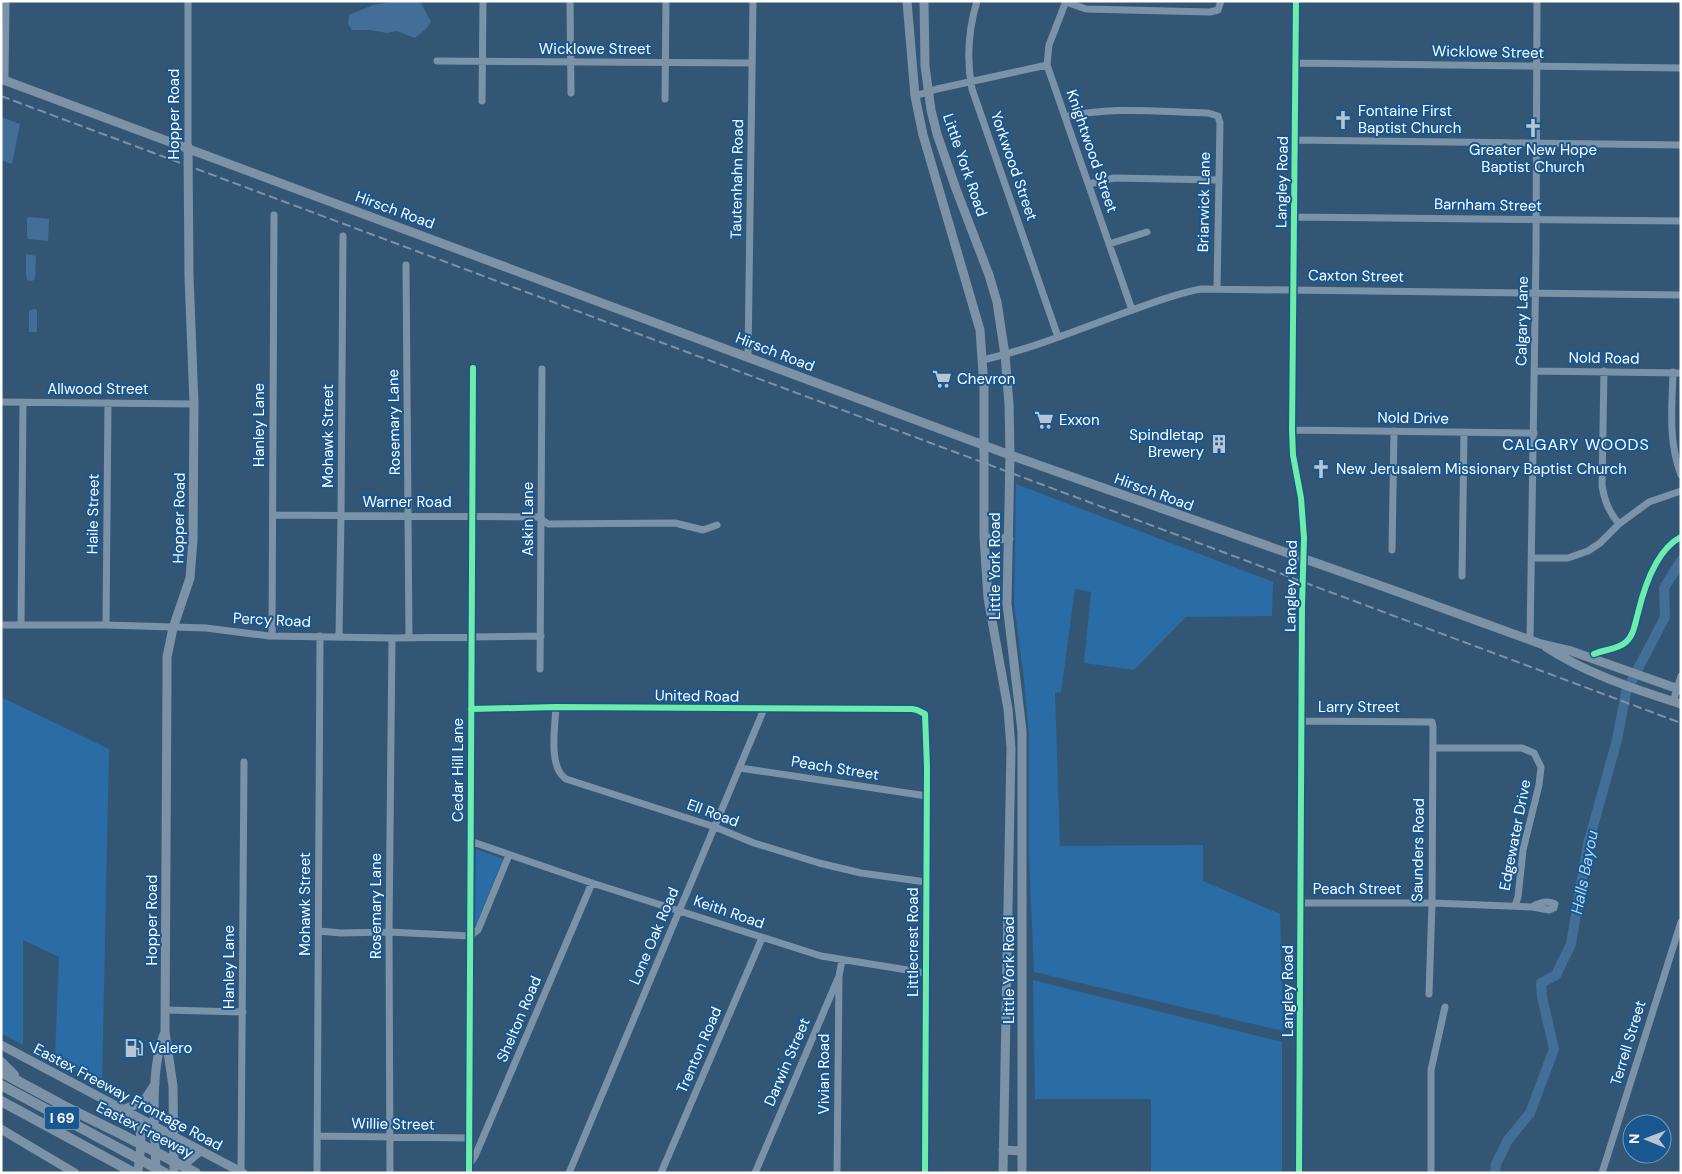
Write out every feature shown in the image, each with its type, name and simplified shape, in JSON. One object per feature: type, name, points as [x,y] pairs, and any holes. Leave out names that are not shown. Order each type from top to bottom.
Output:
[{"type":"highway","points":[[1,1062],[21,1083]]},
{"type":"highway","name":"Eastex Freeway","points":[[1,1072],[196,1173]]},
{"type":"highway","name":"I 69","points":[[1,1085],[165,1173]]},
{"type":"highway","name":"I 69","points":[[1,1102],[136,1173]]},
{"type":"main road","name":"Little York Road","points":[[907,1],[915,96],[923,135],[980,330],[983,360],[985,446],[984,538],[988,598],[1008,709],[1011,748],[1003,1173]]},
{"type":"main road","name":"Little York Road","points":[[924,1],[925,66],[935,126],[947,165],[989,275],[997,302],[1005,355],[1009,404],[1010,455],[1007,604],[1022,731],[1022,1173]]},
{"type":"main road","points":[[908,21],[924,21]]},
{"type":"main road","name":"Hirsch Road","points":[[3,80],[188,147],[985,446],[1541,644],[1571,651],[1679,689]]},
{"type":"main road","name":"Hopper Road","points":[[174,1173],[173,1086],[165,1032],[167,658],[173,628],[187,590],[192,559],[194,404],[189,276],[188,147]]},
{"type":"main road","points":[[984,538],[1009,539]]},
{"type":"main road","name":"Hirsch Road","points":[[1541,644],[1565,660],[1677,703]]},
{"type":"main road","name":"Hopper Road","points":[[156,1173],[156,1063],[165,1032]]},
{"type":"main road","name":"Eastex Freeway Frontage Road","points":[[1,1044],[133,1116],[242,1172]]},
{"type":"main road","points":[[123,1110],[144,1101],[155,1084]]},
{"type":"main road","points":[[133,1116],[138,1123],[141,1133],[136,1173]]},
{"type":"main road","points":[[1,1129],[75,1173]]},
{"type":"main road","points":[[1003,1150],[1022,1150]]},
{"type":"main road","points":[[186,1173],[188,1162],[200,1151]]},
{"type":"street","points":[[3,80],[6,1]]},
{"type":"street","name":"Hopper Road","points":[[188,1],[188,147]]},
{"type":"street","points":[[482,101],[483,1]]},
{"type":"street","points":[[570,1],[570,94]]},
{"type":"street","points":[[665,99],[666,1]]},
{"type":"street","name":"Tautenhahn Road","points":[[748,357],[753,1]]},
{"type":"street","name":"Yorkwood Street","points":[[977,1],[970,24],[967,52],[971,82],[1058,337]]},
{"type":"street","points":[[1066,2],[1086,9],[1210,12],[1218,10],[1221,1]]},
{"type":"street","name":"Langley Road","points":[[1296,1],[1292,430],[1293,455],[1301,498],[1304,538],[1299,1173]]},
{"type":"street","name":"Calgary Lane","points":[[1530,640],[1536,293],[1536,1]]},
{"type":"street","name":"Knightwood Street","points":[[1066,2],[1049,45],[1048,65],[1132,310]]},
{"type":"street","name":"Wicklowe Street","points":[[437,61],[752,63]]},
{"type":"street","name":"Wicklowe Street","points":[[1296,63],[1681,68]]},
{"type":"street","points":[[915,96],[928,91],[1048,65]]},
{"type":"street","name":"Briarwick Lane","points":[[1065,117],[1104,111],[1208,113],[1218,116],[1220,123],[1217,288]]},
{"type":"street","points":[[1295,140],[1681,145]]},
{"type":"street","points":[[1089,184],[1114,178],[1218,180]]},
{"type":"street","name":"Hanley Lane","points":[[272,636],[274,215]]},
{"type":"street","name":"Barnham Street","points":[[1294,217],[1681,221]]},
{"type":"street","points":[[1109,244],[1147,232]]},
{"type":"street","name":"Mohawk Street","points":[[339,636],[343,236]]},
{"type":"street","name":"Rosemary Lane","points":[[406,265],[409,638]]},
{"type":"street","name":"Caxton Street","points":[[983,360],[1005,355],[1188,292],[1217,288],[1681,295]]},
{"type":"street","name":"Cedar Hill Lane","points":[[468,1169],[473,368]]},
{"type":"street","name":"Askin Lane","points":[[540,668],[542,369]]},
{"type":"street","name":"Nold Road","points":[[1535,371],[1677,372]]},
{"type":"street","points":[[1604,371],[1602,486],[1605,502],[1619,524]]},
{"type":"street","points":[[1677,372],[1671,422],[1672,442],[1681,475]]},
{"type":"street","name":"Allwood Street","points":[[1,402],[194,404]]},
{"type":"street","points":[[21,625],[23,402]]},
{"type":"street","name":"Haile Street","points":[[106,625],[108,403]]},
{"type":"street","name":"Nold Drive","points":[[1292,430],[1534,433]]},
{"type":"street","points":[[1392,550],[1394,431]]},
{"type":"street","points":[[1462,576],[1464,432]]},
{"type":"street","points":[[1532,558],[1568,558],[1588,551],[1600,543],[1619,524],[1649,502],[1681,491]]},
{"type":"street","name":"Warner Road","points":[[273,515],[538,517],[548,524],[674,523],[703,530],[718,525]]},
{"type":"street","name":"Percy Road","points":[[1,625],[106,625],[206,628],[272,636],[392,638],[541,636]]},
{"type":"street","name":"Mohawk Street","points":[[317,1173],[320,636]]},
{"type":"street","name":"Rosemary Lane","points":[[390,1173],[389,932],[392,638]]},
{"type":"street","points":[[1677,703],[1681,676]]},
{"type":"street","name":"United Road","points":[[471,709],[556,707],[912,709],[923,713]]},
{"type":"street","name":"Ell Road","points":[[556,707],[555,761],[556,768],[562,776],[715,827],[754,843],[819,863],[861,873],[926,882]]},
{"type":"street","name":"Lone Oak Road","points":[[569,1173],[764,709]]},
{"type":"street","name":"Littlecrest Road","points":[[923,713],[925,714],[927,726],[925,1173]]},
{"type":"street","name":"Larry Street","points":[[1303,721],[1416,721]]},
{"type":"street","name":"Saunders Road","points":[[1416,721],[1432,722],[1434,727],[1429,994]]},
{"type":"street","name":"Edgewater Drive","points":[[1433,748],[1522,748],[1534,754],[1542,767],[1523,850],[1518,897],[1515,906]]},
{"type":"street","name":"Hanley Lane","points":[[242,1172],[244,762]]},
{"type":"street","name":"Peach Street","points":[[740,768],[927,796]]},
{"type":"street","name":"Keith Road","points":[[470,842],[821,956],[926,973]]},
{"type":"street","points":[[319,931],[470,936],[478,930],[509,855]]},
{"type":"street","name":"Shelton Road","points":[[468,1169],[592,883]]},
{"type":"street","name":"Peach Street","points":[[1301,902],[1432,903],[1532,907]]},
{"type":"street","name":"Terrell Street","points":[[1602,1173],[1681,922]]},
{"type":"street","name":"Trenton Road","points":[[661,1173],[762,938]]},
{"type":"street","name":"Darwin Street","points":[[755,1173],[839,976],[842,960]]},
{"type":"street","name":"Vivian Road","points":[[837,1173],[839,976]]},
{"type":"street","points":[[1431,1173],[1431,1070],[1445,1007]]},
{"type":"street","points":[[165,1010],[243,1012]]},
{"type":"street","name":"Willie Street","points":[[317,1136],[468,1138]]},
{"type":"shaded area","points":[[396,1],[420,1],[431,22],[415,38],[397,31],[387,33],[370,30],[352,30],[348,24],[349,15],[373,5]]},
{"type":"shaded area","points":[[1,117],[20,124],[12,164],[1,160]]},
{"type":"shaded area","points":[[27,218],[49,219],[48,241],[28,239]]},
{"type":"shaded area","points":[[26,254],[36,256],[35,279],[32,281],[27,280]]},
{"type":"shaded area","points":[[36,309],[37,332],[29,332],[29,310]]},
{"type":"shaded area","points":[[1016,484],[1273,582],[1272,616],[1186,617],[1134,670],[1084,663],[1091,592],[1075,589],[1061,692],[1055,693],[1060,846],[1203,845],[1203,881],[1280,914],[1283,1031],[1034,972],[1029,859],[1029,736],[1014,604]]},
{"type":"shaded area","points":[[1,697],[109,749],[102,1085],[55,1057],[59,957],[23,940],[23,1045],[1,1033]]},
{"type":"shaded area","points":[[476,849],[503,859],[475,927]]},
{"type":"shaded area","points":[[1033,980],[1282,1042],[1282,1173],[1151,1173],[1151,1099],[1035,1099]]},
{"type":"waterway","name":"Halls Bayou","points":[[1495,1173],[1496,1164],[1508,1140],[1530,1113],[1554,1049],[1542,997],[1541,983],[1556,975],[1571,944],[1588,844],[1617,740],[1626,692],[1665,617],[1664,588],[1681,561]]},
{"type":"railway","points":[[1,96],[1681,723]]},
{"type":"cycle path","points":[[1296,1],[1292,430],[1293,455],[1301,498],[1304,538],[1299,1173]]},
{"type":"cycle path","points":[[469,1173],[473,368]]},
{"type":"cycle path","points":[[1594,654],[1619,647],[1629,639],[1634,629],[1652,570],[1672,543],[1681,537]]},
{"type":"cycle path","points":[[471,709],[556,707],[912,709],[925,714],[927,767],[925,1173]]},
{"type":"place","name":"Fontaine First Baptist Church","points":[[1343,120]]},
{"type":"place","name":"Greater New Hope Baptist Church","points":[[1533,128]]},
{"type":"place","name":"Chevron","points":[[942,379]]},
{"type":"place","name":"Exxon","points":[[1044,420]]},
{"type":"place","name":"Spindletap Brewery","points":[[1219,444]]},
{"type":"place","name":"New Jerusalem Missionary Baptist Church","points":[[1321,469]]},
{"type":"place","name":"Valero","points":[[134,1048]]},
{"type":"district","name":"CALGARY WOODS","points":[[1576,444]]}]
